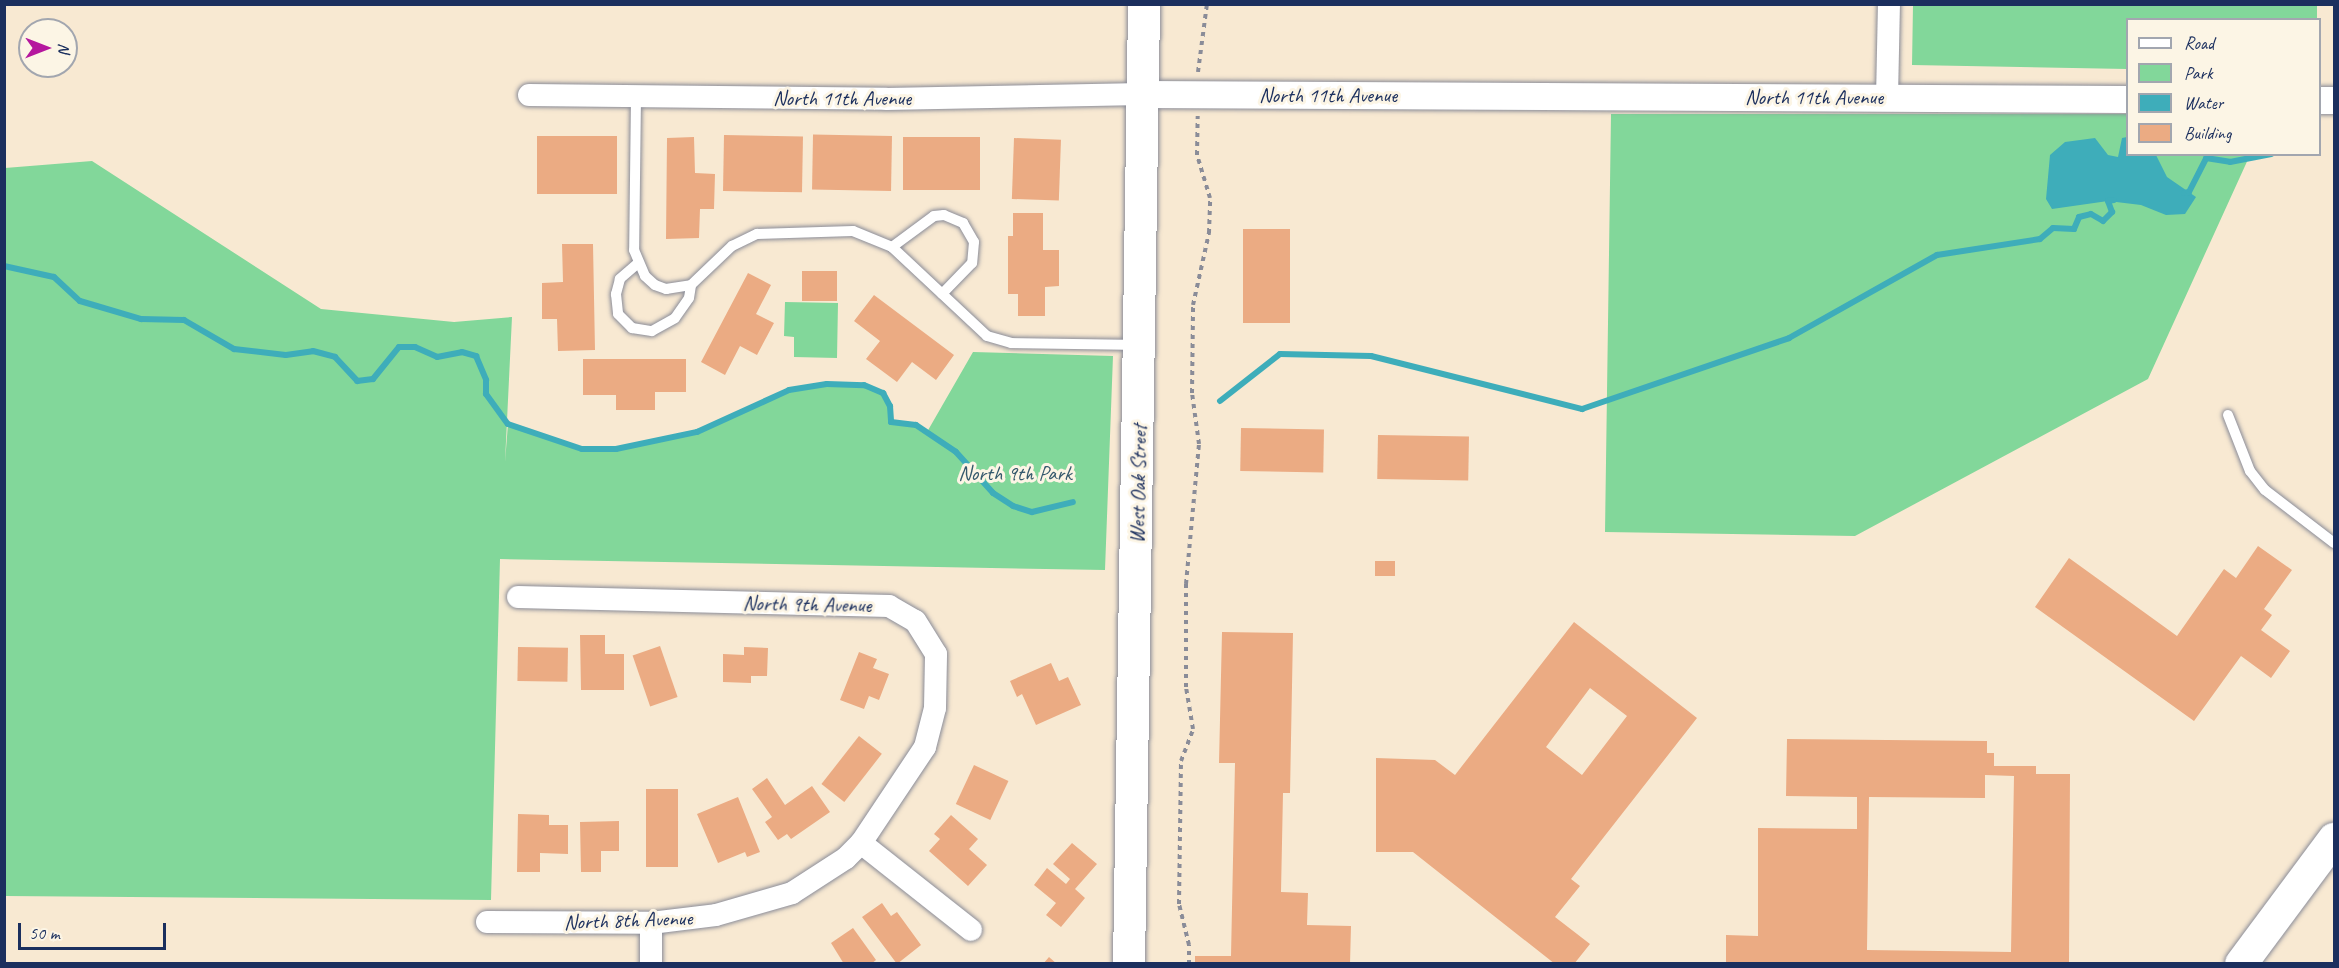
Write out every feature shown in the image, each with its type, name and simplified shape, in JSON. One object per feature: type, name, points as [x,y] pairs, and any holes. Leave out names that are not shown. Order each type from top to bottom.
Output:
[{"type":"main road","name":"West Oak Street","points":[[1129,963],[1141,345],[1144,4]]},
{"type":"main road","points":[[2241,963],[2334,839]]},
{"type":"street","points":[[1887,98],[1889,4]]},
{"type":"street","name":"North 11th Avenue","points":[[529,95],[636,98],[886,99],[1143,94],[2126,99]]},
{"type":"street","name":"North 9th Avenue","points":[[518,597],[889,606],[915,621],[936,654],[933,718],[925,747],[861,843]]},
{"type":"street","points":[[861,843],[971,930]]},
{"type":"street","name":"North 8th Avenue","points":[[487,922],[651,923],[716,915],[792,893],[846,858],[861,843]]},
{"type":"street","points":[[651,923],[651,963]]},
{"type":"lane","points":[[636,98],[634,250],[637,264],[645,276],[666,290],[691,285],[732,246],[772,231],[853,231],[891,247],[987,336],[1011,343],[1141,345]]},
{"type":"lane","points":[[891,247],[934,216],[944,215],[963,224],[974,242],[972,262],[942,294]]},
{"type":"lane","points":[[637,264],[620,279],[616,294],[618,314],[632,328],[652,331],[675,318],[689,298],[691,285]]},
{"type":"lane","points":[[2228,415],[2250,471],[2265,490],[2334,543]]},
{"type":"path","points":[[1189,963],[1189,945],[1179,904],[1181,760],[1193,729],[1186,687],[1186,584],[1199,444],[1192,393],[1193,305],[1209,233],[1210,198],[1197,155],[1199,48],[1207,4]]},
{"type":"green space","points":[[2317,4],[2317,18],[2126,18],[2126,69],[1912,65],[1913,5]]},
{"type":"green space","points":[[1611,114],[2126,114],[2126,156],[2250,156],[2148,379],[1855,536],[1605,532]]},
{"type":"green space","name":"North 9th Park","points":[[92,161],[321,309],[454,322],[512,317],[505,462],[508,424],[582,448],[616,449],[697,432],[770,397],[827,384],[864,385],[883,393],[890,406],[891,422],[916,425],[927,432],[973,352],[1113,356],[1105,570],[500,559],[491,900],[5,896],[5,168]]},
{"type":"green space","points":[[785,302],[838,303],[837,358],[794,357],[794,337],[784,336]]},
{"type":"water","points":[[2126,137],[2126,156],[2156,156],[2167,177],[2196,197],[2185,214],[2166,215],[2141,205],[2108,201],[2052,209],[2046,199],[2050,155],[2065,142],[2095,138],[2108,155],[2118,157],[2122,138]]},
{"type":"building","points":[[724,135],[803,136],[802,192],[723,191]]},
{"type":"building","points":[[813,135],[892,136],[891,191],[812,190]]},
{"type":"building","points":[[537,136],[617,136],[617,194],[537,194]]},
{"type":"building","points":[[694,137],[695,173],[715,174],[714,209],[700,209],[699,238],[666,239],[667,138]]},
{"type":"building","points":[[903,137],[980,137],[980,190],[903,190]]},
{"type":"building","points":[[1014,138],[1061,140],[1059,201],[1012,199]]},
{"type":"building","points":[[1013,213],[1043,213],[1043,250],[1059,250],[1059,286],[1045,287],[1045,316],[1018,316],[1018,294],[1008,294],[1008,236],[1013,236]]},
{"type":"building","points":[[1243,229],[1290,229],[1290,323],[1243,323]]},
{"type":"building","points":[[562,244],[593,244],[595,350],[558,351],[557,319],[542,319],[542,283],[563,282]]},
{"type":"building","points":[[802,271],[837,271],[837,301],[802,301]]},
{"type":"building","points":[[748,273],[771,285],[756,314],[774,323],[757,355],[740,346],[725,375],[701,362]]},
{"type":"building","points":[[874,295],[954,355],[936,380],[912,362],[897,382],[866,359],[880,341],[854,321]]},
{"type":"building","points":[[583,359],[686,359],[686,392],[655,392],[655,410],[616,410],[616,395],[583,395]]},
{"type":"building","points":[[1241,428],[1324,429],[1323,472],[1240,471]]},
{"type":"building","points":[[1378,435],[1469,437],[1468,481],[1377,479]]},
{"type":"building","points":[[2258,546],[2292,570],[2264,609],[2272,615],[2261,630],[2290,651],[2271,678],[2241,656],[2194,721],[2035,607],[2069,558],[2177,636],[2224,569],[2236,578]]},
{"type":"building","points":[[1375,561],[1395,561],[1395,576],[1375,576]]},
{"type":"building","points":[[1574,622],[1697,718],[1571,879],[1580,886],[1555,917],[1590,944],[1574,964],[1555,964],[1413,852],[1376,852],[1376,758],[1435,760],[1455,775]],"holes":[[[1590,688],[1627,716],[1582,775],[1546,747]]]},
{"type":"building","points":[[1222,632],[1293,633],[1290,793],[1283,793],[1281,892],[1308,893],[1307,925],[1351,926],[1350,964],[1195,964],[1195,956],[1231,956],[1235,763],[1219,763]]},
{"type":"building","points":[[580,635],[605,635],[605,654],[624,654],[624,690],[581,690]]},
{"type":"building","points":[[660,646],[678,697],[650,706],[633,655]]},
{"type":"building","points":[[518,647],[568,648],[567,682],[517,681]]},
{"type":"building","points":[[744,647],[768,648],[767,676],[751,676],[751,683],[723,682],[723,654],[744,655]]},
{"type":"building","points":[[859,652],[877,659],[873,668],[889,674],[879,700],[869,696],[864,709],[840,700]]},
{"type":"building","points":[[1051,663],[1059,681],[1068,677],[1081,705],[1036,725],[1022,694],[1017,697],[1010,681]]},
{"type":"building","points":[[859,736],[882,754],[844,802],[821,784]]},
{"type":"building","points":[[1787,739],[1987,741],[1987,753],[1994,753],[1994,766],[2036,766],[2036,774],[2070,774],[2069,964],[1726,964],[1726,935],[1758,936],[1758,828],[1857,829],[1857,797],[1786,796]],"holes":[[[1985,775],[2014,776],[2011,952],[1867,950],[1869,797],[1985,798]]]},
{"type":"building","points":[[974,765],[1008,781],[990,820],[956,804]]},
{"type":"building","points":[[767,778],[785,805],[812,786],[830,812],[791,839],[787,834],[778,840],[765,822],[772,817],[752,789]]},
{"type":"building","points":[[646,789],[678,789],[678,867],[646,867]]},
{"type":"building","points":[[738,797],[760,852],[747,857],[745,852],[718,863],[697,814]]},
{"type":"building","points":[[518,814],[549,815],[549,825],[568,825],[568,854],[540,853],[540,872],[517,872]]},
{"type":"building","points":[[951,815],[978,839],[969,849],[987,865],[968,886],[929,851],[940,839],[934,834]]},
{"type":"building","points":[[619,821],[619,851],[601,851],[601,872],[581,872],[580,822]]},
{"type":"building","points":[[1072,843],[1097,864],[1075,889],[1085,898],[1061,927],[1046,915],[1056,903],[1034,885],[1047,868],[1066,884],[1070,879],[1053,864]]},
{"type":"building","points":[[882,903],[891,916],[897,912],[921,945],[897,964],[862,917]]},
{"type":"building","points":[[853,928],[876,960],[871,964],[844,964],[831,943]]},
{"type":"building","points":[[1049,957],[1057,964],[1043,964]]},
{"type":"waterway","points":[[2184,193],[2189,192],[2206,158],[2230,162],[2261,156]]},
{"type":"waterway","points":[[1220,401],[1280,354],[1371,356],[1582,409],[1789,338],[1937,255],[2040,239],[2053,228],[2074,229],[2079,217],[2091,214],[2103,221],[2112,212],[2108,201],[2114,200]]},
{"type":"waterway","points":[[4,266],[54,277],[80,301],[141,319],[184,320],[234,349],[286,355],[313,351],[335,357],[357,381],[373,379],[399,347],[415,347],[437,357],[462,352],[476,356],[486,380],[486,394],[508,424],[582,449],[616,449],[697,432],[789,390],[827,384],[864,385],[883,393],[890,406],[891,422],[916,425],[956,452],[993,493],[1013,506],[1032,512],[1073,502]]}]
